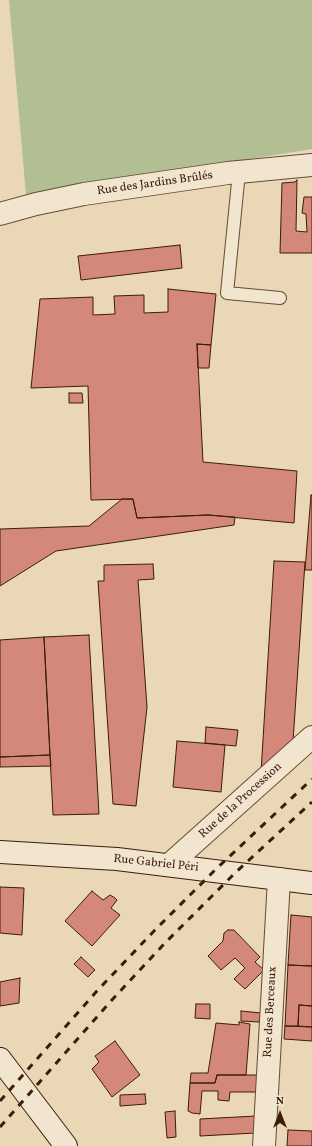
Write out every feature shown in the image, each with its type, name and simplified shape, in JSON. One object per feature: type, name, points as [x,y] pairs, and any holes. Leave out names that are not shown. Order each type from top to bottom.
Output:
[{"type":"street","name":"Rue des Jardins Brûlés","points":[[0,214],[36,204],[84,194],[239,172],[312,165]]},
{"type":"street","name":"Rue de la Procession","points":[[169,865],[312,737]]},
{"type":"street","name":"Rue Gabriel Péri","points":[[0,852],[102,858],[312,883]]},
{"type":"street","name":"Rue des Berceaux","points":[[264,1146],[279,879]]},
{"type":"street","points":[[0,1059],[66,1146]]},
{"type":"lane","points":[[239,172],[226,293],[280,298]]},
{"type":"green space","points":[[9,0],[312,0],[312,149],[26,195]]},
{"type":"building","points":[[297,180],[296,231],[307,232],[306,214],[302,213],[304,197],[312,197],[312,253],[280,253],[282,183],[295,182]]},
{"type":"building","points":[[180,245],[182,268],[81,280],[78,256]]},
{"type":"building","points":[[168,289],[216,294],[211,345],[197,344],[203,462],[297,471],[294,523],[208,515],[137,518],[133,499],[91,500],[88,386],[31,388],[40,299],[93,297],[93,315],[115,314],[114,296],[144,295],[144,313],[168,312]]},
{"type":"building","points":[[197,344],[211,345],[209,368],[198,368]]},
{"type":"building","points":[[69,393],[82,393],[83,403],[69,403]]},
{"type":"building","points":[[311,495],[312,570],[305,570]]},
{"type":"building","points":[[122,499],[133,499],[137,518],[208,515],[235,517],[234,525],[56,551],[0,586],[0,529],[89,526]]},
{"type":"building","points":[[274,561],[305,562],[293,742],[261,772]]},
{"type":"building","points":[[153,564],[154,579],[138,580],[147,707],[136,806],[113,804],[98,581],[104,581],[104,565]]},
{"type":"building","points":[[89,635],[99,814],[53,815],[44,637]]},
{"type":"building","points":[[44,637],[50,755],[0,757],[0,640]]},
{"type":"building","points":[[206,727],[238,730],[236,746],[205,743]]},
{"type":"building","points":[[177,741],[225,745],[221,792],[173,787]]},
{"type":"building","points":[[50,755],[51,766],[0,767],[0,757]]},
{"type":"building","points":[[0,887],[24,888],[22,935],[0,933]]},
{"type":"building","points":[[92,891],[103,900],[110,895],[115,898],[117,900],[111,908],[120,915],[92,946],[65,921]]},
{"type":"building","points":[[291,915],[312,917],[312,966],[288,965]]},
{"type":"building","points":[[228,930],[234,930],[260,957],[255,962],[264,970],[245,989],[234,979],[245,968],[235,958],[221,970],[208,956],[223,941],[224,933]]},
{"type":"building","points":[[81,957],[95,970],[88,977],[74,964]]},
{"type":"building","points":[[288,965],[312,966],[312,1006],[299,1005],[298,1026],[285,1026]]},
{"type":"building","points":[[20,978],[19,1003],[0,1006],[0,982]]},
{"type":"building","points":[[196,1004],[210,1004],[210,1019],[195,1018]]},
{"type":"building","points":[[299,1005],[312,1006],[312,1027],[298,1026]]},
{"type":"building","points":[[241,1011],[261,1013],[259,1022],[241,1021]]},
{"type":"building","points":[[239,1022],[250,1024],[246,1075],[217,1075],[215,1083],[190,1083],[191,1073],[208,1073],[216,1023],[239,1025]]},
{"type":"building","points":[[285,1026],[312,1027],[312,1041],[284,1039]]},
{"type":"building","points":[[115,1041],[140,1075],[112,1097],[92,1069],[99,1062],[95,1056]]},
{"type":"building","points":[[217,1075],[259,1075],[258,1092],[230,1092],[229,1101],[218,1100],[218,1091],[202,1091],[200,1114],[188,1111],[190,1083],[215,1083]]},
{"type":"building","points":[[145,1094],[146,1104],[120,1106],[120,1095]]},
{"type":"building","points":[[175,1111],[176,1137],[167,1138],[165,1112]]},
{"type":"building","points":[[256,1116],[255,1133],[200,1136],[200,1119]]},
{"type":"building","points":[[288,1130],[312,1131],[312,1146],[287,1146]]},
{"type":"railway","points":[[0,1101],[96,992],[154,931],[214,871],[312,779]]},
{"type":"railway","points":[[0,1127],[110,1002],[165,943],[235,873],[312,802]]}]
